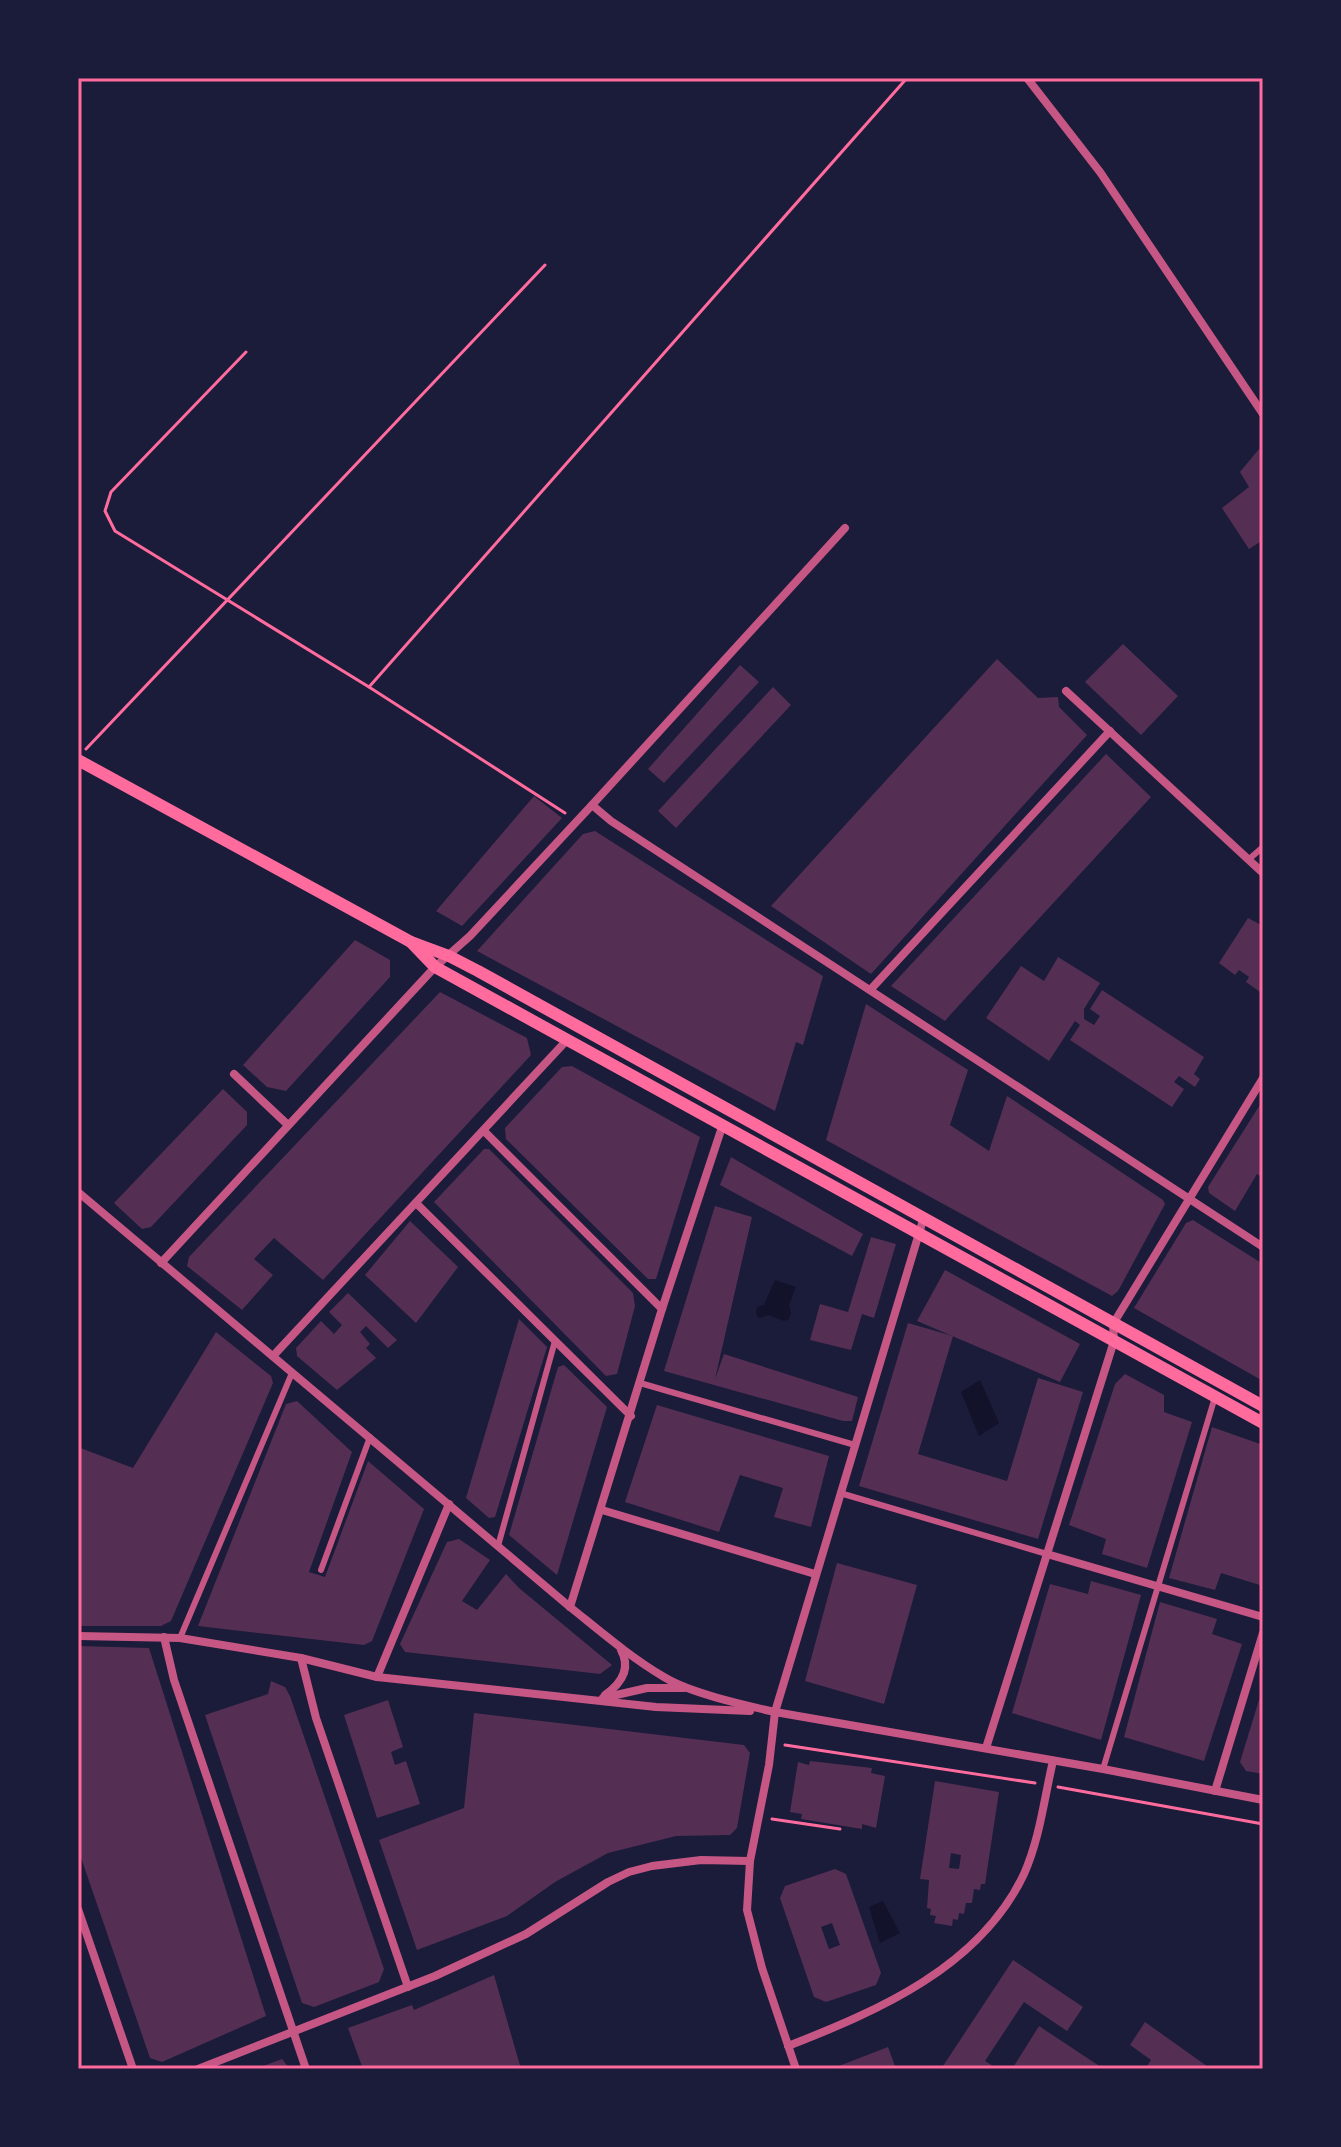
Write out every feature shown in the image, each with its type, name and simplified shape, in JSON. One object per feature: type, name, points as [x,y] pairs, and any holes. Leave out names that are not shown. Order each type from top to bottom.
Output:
[{"type":"main road","points":[[78,759],[411,942],[449,956],[1263,1406]]},
{"type":"main road","points":[[411,942],[435,967],[918,1236],[1263,1423]]},
{"type":"street","points":[[1027,78],[1100,172],[1263,414]]},
{"type":"street","points":[[161,1263],[435,967],[592,805],[845,528]]},
{"type":"street","points":[[1066,691],[1263,873]]},
{"type":"street","points":[[871,989],[1110,731]]},
{"type":"street","points":[[592,805],[611,821],[1263,1247]]},
{"type":"street","points":[[1248,860],[1263,847]]},
{"type":"street","points":[[274,1355],[567,1040]]},
{"type":"street","points":[[234,1074],[288,1125]]},
{"type":"street","points":[[986,1748],[1114,1341],[1113,1324],[1263,1078]]},
{"type":"street","points":[[570,1607],[722,1127]]},
{"type":"street","points":[[484,1131],[662,1309]]},
{"type":"street","points":[[78,1192],[570,1607],[619,1647],[666,1679],[739,1704],[775,1712],[1263,1800]]},
{"type":"street","points":[[416,1203],[631,1416]]},
{"type":"street","points":[[796,2069],[762,1968],[747,1910],[750,1861],[775,1712],[923,1220]]},
{"type":"street","points":[[498,1546],[555,1340]]},
{"type":"street","points":[[180,1638],[292,1373]]},
{"type":"street","points":[[640,1383],[855,1445]]},
{"type":"street","points":[[1103,1769],[1215,1397]]},
{"type":"street","points":[[321,1570],[370,1437]]},
{"type":"street","points":[[840,1493],[1263,1617]]},
{"type":"street","points":[[377,1677],[449,1504]]},
{"type":"street","points":[[602,1510],[815,1574]]},
{"type":"street","points":[[1215,1791],[1263,1633]]},
{"type":"street","points":[[78,1636],[180,1638],[301,1658],[377,1677],[656,1707],[775,1712]]},
{"type":"street","points":[[164,1637],[174,1680],[306,2069]]},
{"type":"street","points":[[598,1700],[614,1689],[624,1676],[626,1660],[619,1647]]},
{"type":"street","points":[[301,1658],[316,1718],[408,1987]]},
{"type":"street","points":[[598,1700],[647,1688],[693,1688]]},
{"type":"street","points":[[788,2046],[891,2002],[918,1986],[978,1937],[998,1916],[1023,1875],[1042,1822],[1053,1761]]},
{"type":"street","points":[[198,2069],[408,1987],[526,1934],[565,1907],[629,1872],[701,1860],[750,1861]]},
{"type":"street","points":[[78,1909],[133,2069]]},
{"type":"path","points":[[369,687],[907,78]]},
{"type":"path","points":[[78,759],[545,265]]},
{"type":"path","points":[[246,352],[111,492],[105,511],[115,531],[369,687],[577,821]]},
{"type":"path","points":[[772,1743],[1048,1785],[1263,1824]]},
{"type":"path","points":[[759,1817],[840,1829]]},
{"type":"shaded area","points":[[775,1280],[796,1287],[789,1305],[789,1319],[784,1321],[769,1315],[759,1318],[756,1314],[757,1307],[764,1305]]},
{"type":"shaded area","points":[[980,1380],[999,1423],[979,1436],[961,1392]]},
{"type":"shaded area","points":[[883,1901],[900,1933],[880,1943],[869,1907]]},
{"type":"building","points":[[1259,449],[1263,455],[1263,540],[1249,549],[1222,508],[1249,487],[1240,472]]},
{"type":"building","points":[[1123,644],[1178,696],[1141,735],[1085,682]]},
{"type":"building","points":[[997,659],[1038,698],[1058,697],[1059,707],[1087,735],[871,974],[771,906]]},
{"type":"building","points":[[740,665],[759,682],[664,783],[648,769]]},
{"type":"building","points":[[773,687],[791,705],[676,828],[658,811]]},
{"type":"building","points":[[1106,754],[1151,797],[945,1021],[891,986]]},
{"type":"building","points":[[534,796],[562,818],[462,926],[436,911]]},
{"type":"building","points":[[595,831],[823,976],[803,1045],[796,1042],[775,1111],[477,951],[583,834]]},
{"type":"building","points":[[1248,918],[1263,926],[1263,994],[1246,982],[1249,977],[1239,970],[1235,975],[1219,963]]},
{"type":"building","points":[[355,940],[390,960],[390,977],[286,1091],[267,1087],[243,1065]]},
{"type":"building","points":[[1058,957],[1100,983],[1084,1009],[1084,1019],[1094,1025],[1100,1016],[1090,1009],[1102,990],[1204,1057],[1194,1074],[1200,1079],[1195,1087],[1179,1076],[1174,1082],[1184,1089],[1172,1107],[1070,1040],[1080,1025],[1075,1021],[1049,1061],[986,1018],[1021,966],[1044,981]]},
{"type":"building","points":[[440,992],[527,1038],[531,1055],[323,1280],[274,1238],[254,1259],[273,1275],[242,1310],[187,1266],[189,1257]]},
{"type":"building","points":[[866,1004],[968,1070],[950,1125],[989,1151],[1007,1096],[1163,1200],[1165,1204],[1118,1291],[1112,1296],[826,1140]]},
{"type":"building","points":[[572,1066],[700,1137],[656,1279],[648,1279],[506,1139],[505,1128],[562,1067]]},
{"type":"building","points":[[223,1089],[247,1112],[247,1125],[151,1227],[142,1229],[114,1203]]},
{"type":"building","points":[[1263,1100],[1263,1178],[1257,1174],[1235,1211],[1209,1193],[1208,1187]]},
{"type":"building","points":[[484,1149],[489,1149],[633,1293],[635,1306],[617,1374],[606,1376],[434,1202]]},
{"type":"building","points":[[731,1157],[863,1234],[852,1256],[720,1185]]},
{"type":"building","points":[[715,1206],[752,1217],[715,1379],[724,1354],[858,1397],[852,1421],[664,1371]]},
{"type":"building","points":[[1193,1220],[1263,1264],[1263,1381],[1134,1308],[1186,1223]]},
{"type":"building","points":[[410,1221],[458,1267],[416,1323],[365,1275]]},
{"type":"building","points":[[871,1237],[896,1244],[874,1318],[862,1314],[851,1350],[810,1340],[820,1304],[848,1312]]},
{"type":"building","points":[[945,1270],[1080,1344],[1060,1382],[917,1321]]},
{"type":"building","points":[[348,1293],[397,1340],[388,1348],[366,1326],[360,1332],[370,1344],[366,1348],[376,1358],[337,1390],[297,1356],[296,1348],[321,1321],[334,1334],[342,1325],[329,1312]]},
{"type":"building","points":[[519,1319],[547,1347],[495,1517],[489,1518],[466,1498]]},
{"type":"building","points":[[908,1323],[953,1336],[918,1454],[1007,1481],[1038,1378],[1083,1392],[1038,1539],[859,1486]]},
{"type":"building","points":[[216,1332],[271,1376],[273,1383],[171,1621],[161,1626],[78,1626],[78,1447],[133,1468]]},
{"type":"building","points":[[564,1365],[607,1407],[557,1575],[509,1535],[558,1367]]},
{"type":"building","points":[[1125,1374],[1164,1395],[1164,1412],[1192,1422],[1147,1568],[1102,1554],[1106,1539],[1069,1525],[1115,1384]]},
{"type":"building","points":[[297,1401],[352,1452],[309,1572],[325,1577],[368,1461],[424,1509],[372,1641],[364,1645],[198,1626],[286,1404]]},
{"type":"building","points":[[657,1405],[829,1456],[811,1527],[774,1517],[783,1488],[740,1475],[719,1532],[625,1502]]},
{"type":"building","points":[[1212,1427],[1263,1445],[1263,1586],[1221,1573],[1215,1590],[1169,1578]]},
{"type":"building","points":[[459,1539],[490,1560],[462,1601],[477,1610],[506,1574],[612,1665],[600,1674],[405,1652],[400,1644],[447,1542]]},
{"type":"building","points":[[837,1563],[917,1585],[884,1704],[805,1681]]},
{"type":"building","points":[[1091,1581],[1141,1595],[1101,1740],[1012,1713],[1050,1584],[1088,1594]]},
{"type":"building","points":[[1160,1602],[1217,1619],[1212,1634],[1242,1644],[1204,1761],[1124,1737]]},
{"type":"building","points":[[78,1646],[149,1648],[266,2016],[162,2062],[150,2058],[78,1849]]},
{"type":"building","points":[[271,1681],[285,1687],[290,1696],[384,1969],[379,1982],[314,2007],[302,2003],[205,1715],[268,1694]]},
{"type":"building","points":[[1263,1687],[1263,1774],[1246,1771],[1240,1762]]},
{"type":"building","points":[[388,1700],[403,1747],[391,1752],[395,1765],[406,1761],[420,1804],[377,1818],[344,1715]]},
{"type":"building","points":[[474,1713],[744,1745],[750,1753],[737,1828],[730,1835],[676,1836],[608,1853],[555,1882],[507,1916],[417,1950],[379,1840],[464,1808]]},
{"type":"building","points":[[810,1761],[872,1768],[871,1773],[885,1776],[876,1828],[862,1824],[862,1829],[801,1819],[802,1814],[790,1812],[798,1762],[809,1765]]},
{"type":"building","points":[[935,1781],[999,1792],[985,1884],[981,1884],[980,1890],[974,1889],[972,1903],[966,1903],[964,1914],[959,1913],[958,1920],[953,1919],[952,1926],[934,1923],[936,1916],[930,1915],[931,1909],[927,1908],[929,1880],[920,1879]],"holes":[[[951,1853],[961,1855],[959,1869],[949,1868]]]},
{"type":"building","points":[[835,1869],[846,1874],[881,1973],[876,1985],[826,2002],[814,1997],[780,1898],[785,1886]],"holes":[[[832,1923],[840,1945],[829,1949],[821,1927]]]},
{"type":"building","points":[[1013,1960],[1083,2007],[1067,2031],[1024,2002],[985,2061],[998,2069],[941,2069]]},
{"type":"building","points":[[494,1975],[521,2069],[363,2069],[348,2028],[412,2005],[414,2010]]},
{"type":"building","points":[[1145,2022],[1211,2069],[1145,2069],[1151,2060],[1130,2045]]},
{"type":"building","points":[[1039,2026],[1051,2034],[1104,2069],[1012,2069]]},
{"type":"building","points":[[888,2047],[896,2069],[831,2069]]},
{"type":"building","points":[[282,2059],[290,2069],[255,2069]]}]
